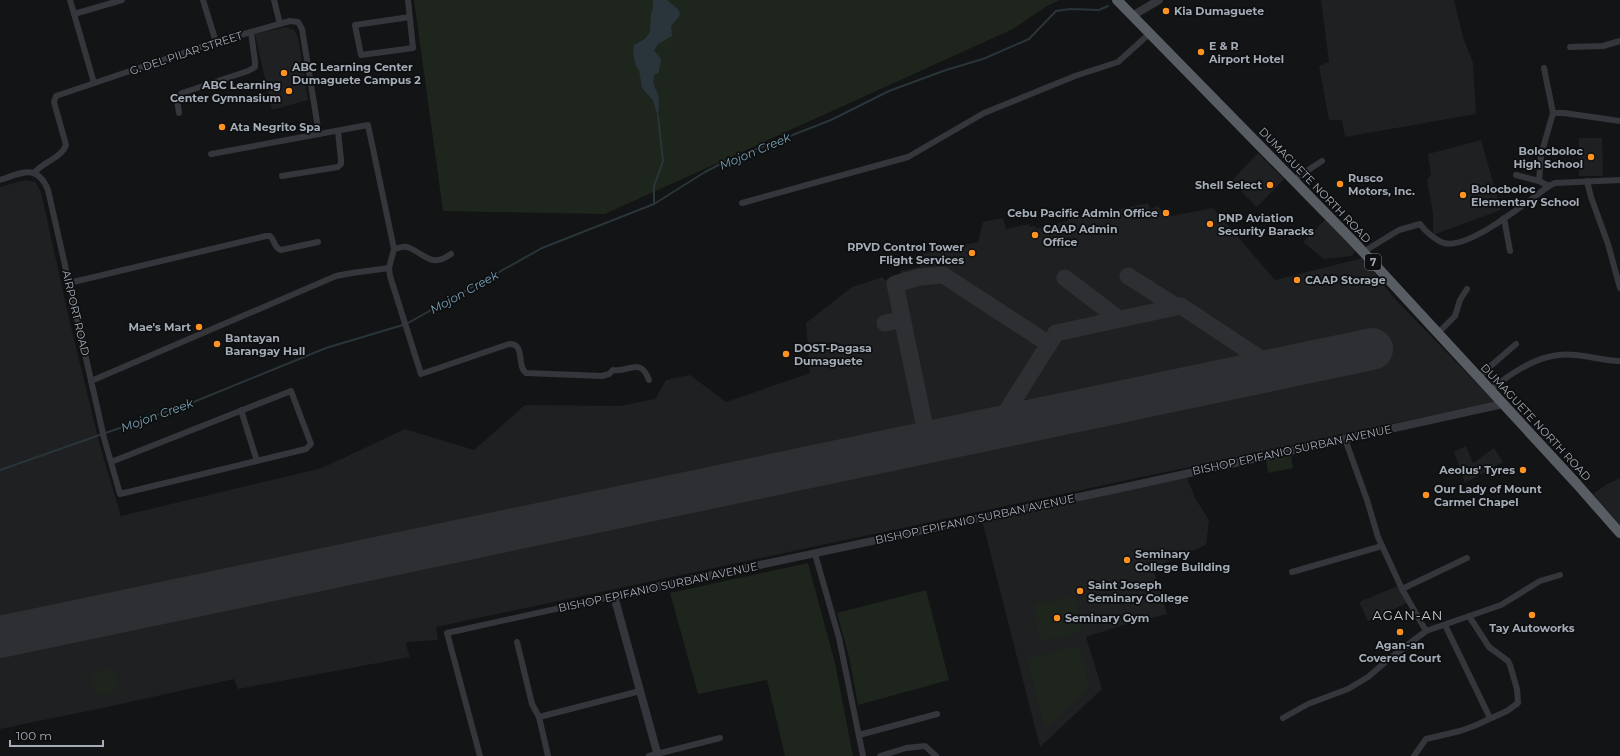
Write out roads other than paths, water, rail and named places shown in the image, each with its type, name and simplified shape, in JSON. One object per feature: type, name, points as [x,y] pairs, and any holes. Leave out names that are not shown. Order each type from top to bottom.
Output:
[{"type":"highway","name":"DUMAGUETE NORTH ROAD","points":[[1117,0],[1363,252],[1576,482],[1620,533]]},
{"type":"street","points":[[70,0],[94,83]]},
{"type":"street","points":[[74,14],[122,0]]},
{"type":"street","points":[[203,0],[216,42]]},
{"type":"street","points":[[274,0],[280,24]]},
{"type":"street","points":[[408,0],[410,17],[413,48],[361,55],[355,25],[410,17]]},
{"type":"street","points":[[1132,16],[1159,0]]},
{"type":"street","name":"G. DEL PILAR STREET","points":[[35,172],[45,163],[60,155],[66,145],[54,98],[216,42],[294,21],[300,25],[319,134]]},
{"type":"street","points":[[179,113],[177,99],[182,93],[248,71],[255,67],[250,32]]},
{"type":"street","points":[[742,203],[908,157],[984,113],[1075,76],[1118,62],[1149,34]]},
{"type":"street","points":[[1570,47],[1603,46],[1620,41]]},
{"type":"street","points":[[1539,181],[1541,155],[1553,113],[1544,68]]},
{"type":"street","points":[[1553,113],[1564,113],[1620,121]]},
{"type":"street","points":[[211,154],[368,125],[394,249],[389,268],[393,286],[421,374],[513,343],[517,345],[519,349],[522,368],[526,373],[602,376],[609,374],[613,370],[617,371],[637,366],[642,368],[649,380]]},
{"type":"street","points":[[282,176],[338,167],[341,160],[338,131]]},
{"type":"street","points":[[1293,180],[1322,162]]},
{"type":"street","points":[[0,180],[24,172],[35,172]]},
{"type":"street","name":"AIRPORT ROAD","points":[[35,172],[42,178],[48,190],[104,438],[120,494],[257,461]]},
{"type":"street","points":[[1516,175],[1539,181],[1549,186]]},
{"type":"street","points":[[1587,181],[1593,203],[1608,244],[1620,288]]},
{"type":"street","points":[[1363,252],[1399,230],[1420,224],[1436,240],[1445,243],[1454,243],[1474,237],[1555,183],[1620,181]]},
{"type":"street","points":[[1504,218],[1510,251]]},
{"type":"street","points":[[69,282],[266,236],[270,236],[276,247],[281,250],[318,242]]},
{"type":"street","points":[[394,249],[406,247],[421,256],[435,260],[445,259],[451,254]]},
{"type":"street","points":[[91,381],[336,276],[352,272],[389,268]]},
{"type":"street","points":[[1438,334],[1455,316],[1460,300],[1467,288]]},
{"type":"street","points":[[1478,377],[1516,344]]},
{"type":"street","points":[[1490,390],[1529,364],[1559,354],[1620,361]]},
{"type":"street","points":[[111,462],[241,410],[291,391],[311,444],[306,449],[257,461],[241,410]]},
{"type":"street","name":"BISHOP EPIFANIO SURBAN AVENUE","points":[[480,756],[447,633],[1503,404]]},
{"type":"street","points":[[1345,439],[1382,546],[1402,589],[1426,631]]},
{"type":"street","points":[[1292,572],[1382,546]]},
{"type":"street","points":[[815,554],[839,638],[864,756]]},
{"type":"street","points":[[1402,589],[1467,558]]},
{"type":"street","points":[[1283,718],[1308,704],[1348,690],[1368,677],[1389,658],[1426,631],[1501,605],[1540,581],[1548,577],[1560,575]]},
{"type":"street","points":[[614,596],[657,755]]},
{"type":"street","points":[[1414,756],[1426,739],[1460,731],[1507,711],[1518,703],[1517,688],[1508,660],[1489,647],[1469,616]]},
{"type":"street","points":[[1445,625],[1490,718]]},
{"type":"street","points":[[517,642],[532,704],[539,717],[548,756]]},
{"type":"street","points":[[539,717],[640,691]]},
{"type":"street","points":[[859,736],[937,714]]},
{"type":"street","points":[[649,756],[720,738]]},
{"type":"street","points":[[880,756],[906,748],[925,746],[936,756]]},
{"type":"waterway","name":"Mojon Creek","points":[[408,323],[542,248],[654,204],[705,172],[726,161],[831,120],[889,91],[946,70],[983,59],[1029,39],[1056,11],[1070,9],[1099,10],[1108,6]]},
{"type":"waterway","points":[[654,204],[654,186],[663,161],[658,116]]},
{"type":"waterway","name":"Mojon Creek","points":[[0,470],[191,403],[326,348],[403,325]]},
{"type":"place","name":"Kia Dumaguete","points":[[1166,11]]},
{"type":"place","name":"E & R Airport Hotel","points":[[1201,52]]},
{"type":"place","name":"ABC Learning Center Dumaguete Campus 2","points":[[284,73]]},
{"type":"place","name":"ABC Learning Center Gymnasium","points":[[289,91]]},
{"type":"place","name":"Ata Negrito Spa","points":[[222,127]]},
{"type":"place","name":"Bolocboloc High School","points":[[1591,157]]},
{"type":"place","name":"Rusco Motors, Inc.","points":[[1340,184]]},
{"type":"place","name":"Shell Select","points":[[1270,185]]},
{"type":"place","name":"Bolocboloc Elementary School","points":[[1463,195]]},
{"type":"place","name":"Cebu Pacific Admin Office","points":[[1166,213]]},
{"type":"place","name":"PNP Aviation Security Baracks","points":[[1210,224]]},
{"type":"place","name":"CAAP Admin Office","points":[[1035,235]]},
{"type":"place","name":"RPVD Control Tower Flight Services","points":[[972,253]]},
{"type":"place","name":"CAAP Storage","points":[[1297,280]]},
{"type":"place","name":"Mae's Mart","points":[[199,327]]},
{"type":"place","name":"Bantayan Barangay Hall","points":[[217,344]]},
{"type":"place","name":"DOST-Pagasa Dumaguete","points":[[786,354]]},
{"type":"place","name":"Aeolus' Tyres","points":[[1523,470]]},
{"type":"place","name":"Our Lady of Mount Carmel Chapel","points":[[1426,495]]},
{"type":"place","name":"Seminary College Building","points":[[1127,560]]},
{"type":"place","name":"Saint Joseph Seminary College","points":[[1080,591]]},
{"type":"place","name":"Tay Autoworks","points":[[1532,615]]},
{"type":"place","name":"Seminary Gym","points":[[1057,618]]},
{"type":"place","name":"Agan-an Covered Court","points":[[1400,632]]},
{"type":"district","name":"AGAN-AN","points":[[1408,615]]}]
